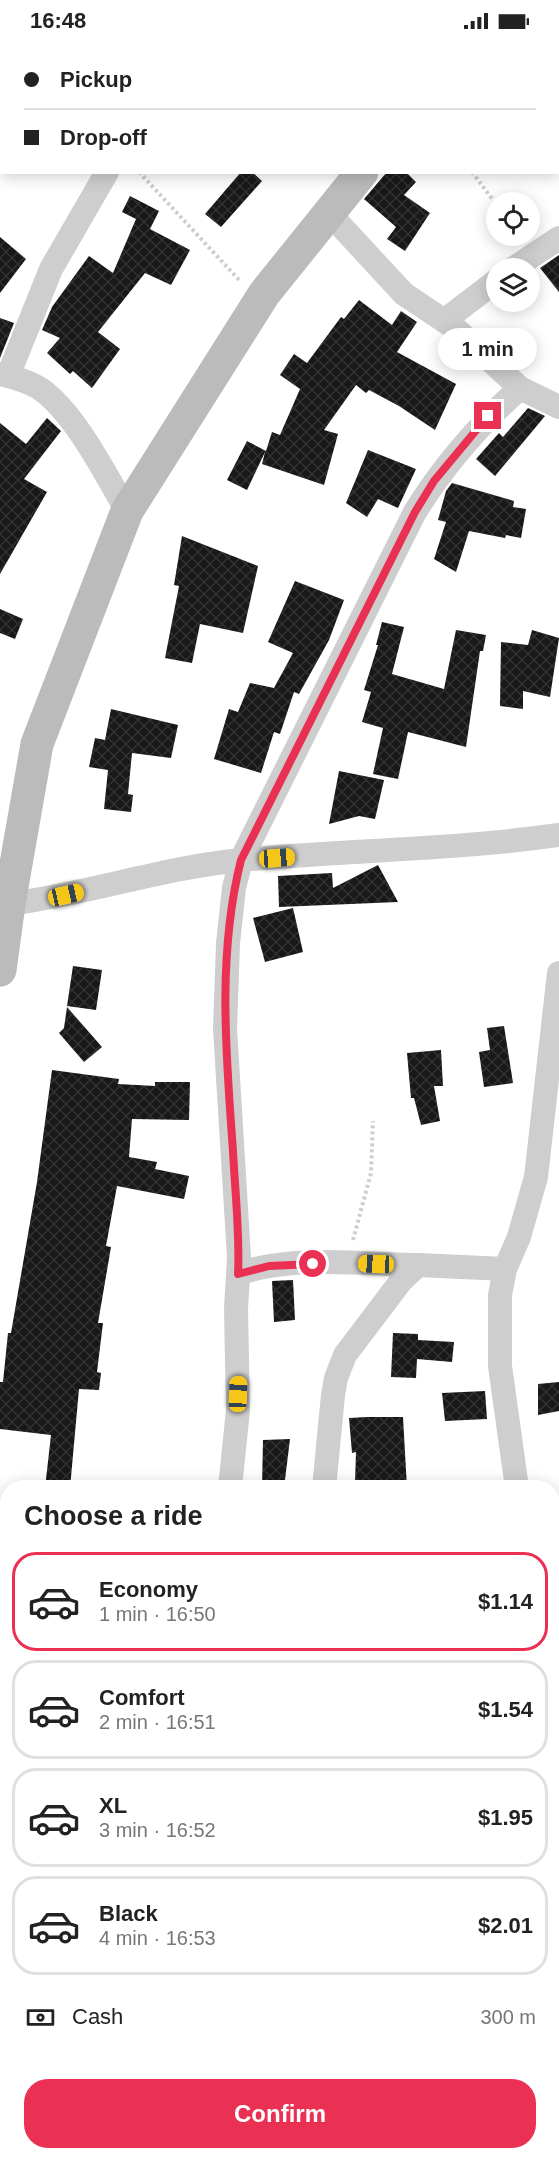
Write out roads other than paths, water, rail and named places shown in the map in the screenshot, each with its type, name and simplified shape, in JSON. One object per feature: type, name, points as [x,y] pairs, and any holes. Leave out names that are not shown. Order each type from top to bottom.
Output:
[{"type":"main road","points":[[0,817],[37,744],[127,512],[208,379],[259,303],[360,174]]},
{"type":"main road","points":[[0,970],[37,744]]},
{"type":"street","points":[[106,174],[51,269],[4,375],[27,382],[50,396],[96,457],[127,512]]},
{"type":"street","points":[[329,213],[399,290],[445,320],[520,388],[559,407]]},
{"type":"street","points":[[529,258],[559,238]]},
{"type":"street","points":[[445,320],[486,289]]},
{"type":"street","points":[[231,1480],[238,1400],[236,1309],[238,1235],[225,1029],[228,943],[234,888],[241,860],[415,512],[434,481],[465,443],[488,416],[520,388]]},
{"type":"street","points":[[9,904],[48,899],[165,871],[241,860],[459,847],[559,835]]},
{"type":"street","points":[[516,1480],[500,1366],[500,1295],[505,1269],[519,1237],[536,1177],[559,973]]},
{"type":"street","points":[[238,1274],[269,1266],[346,1263],[505,1269]]},
{"type":"street","points":[[325,1480],[333,1395],[336,1378],[345,1355],[401,1281],[418,1265]]}]
